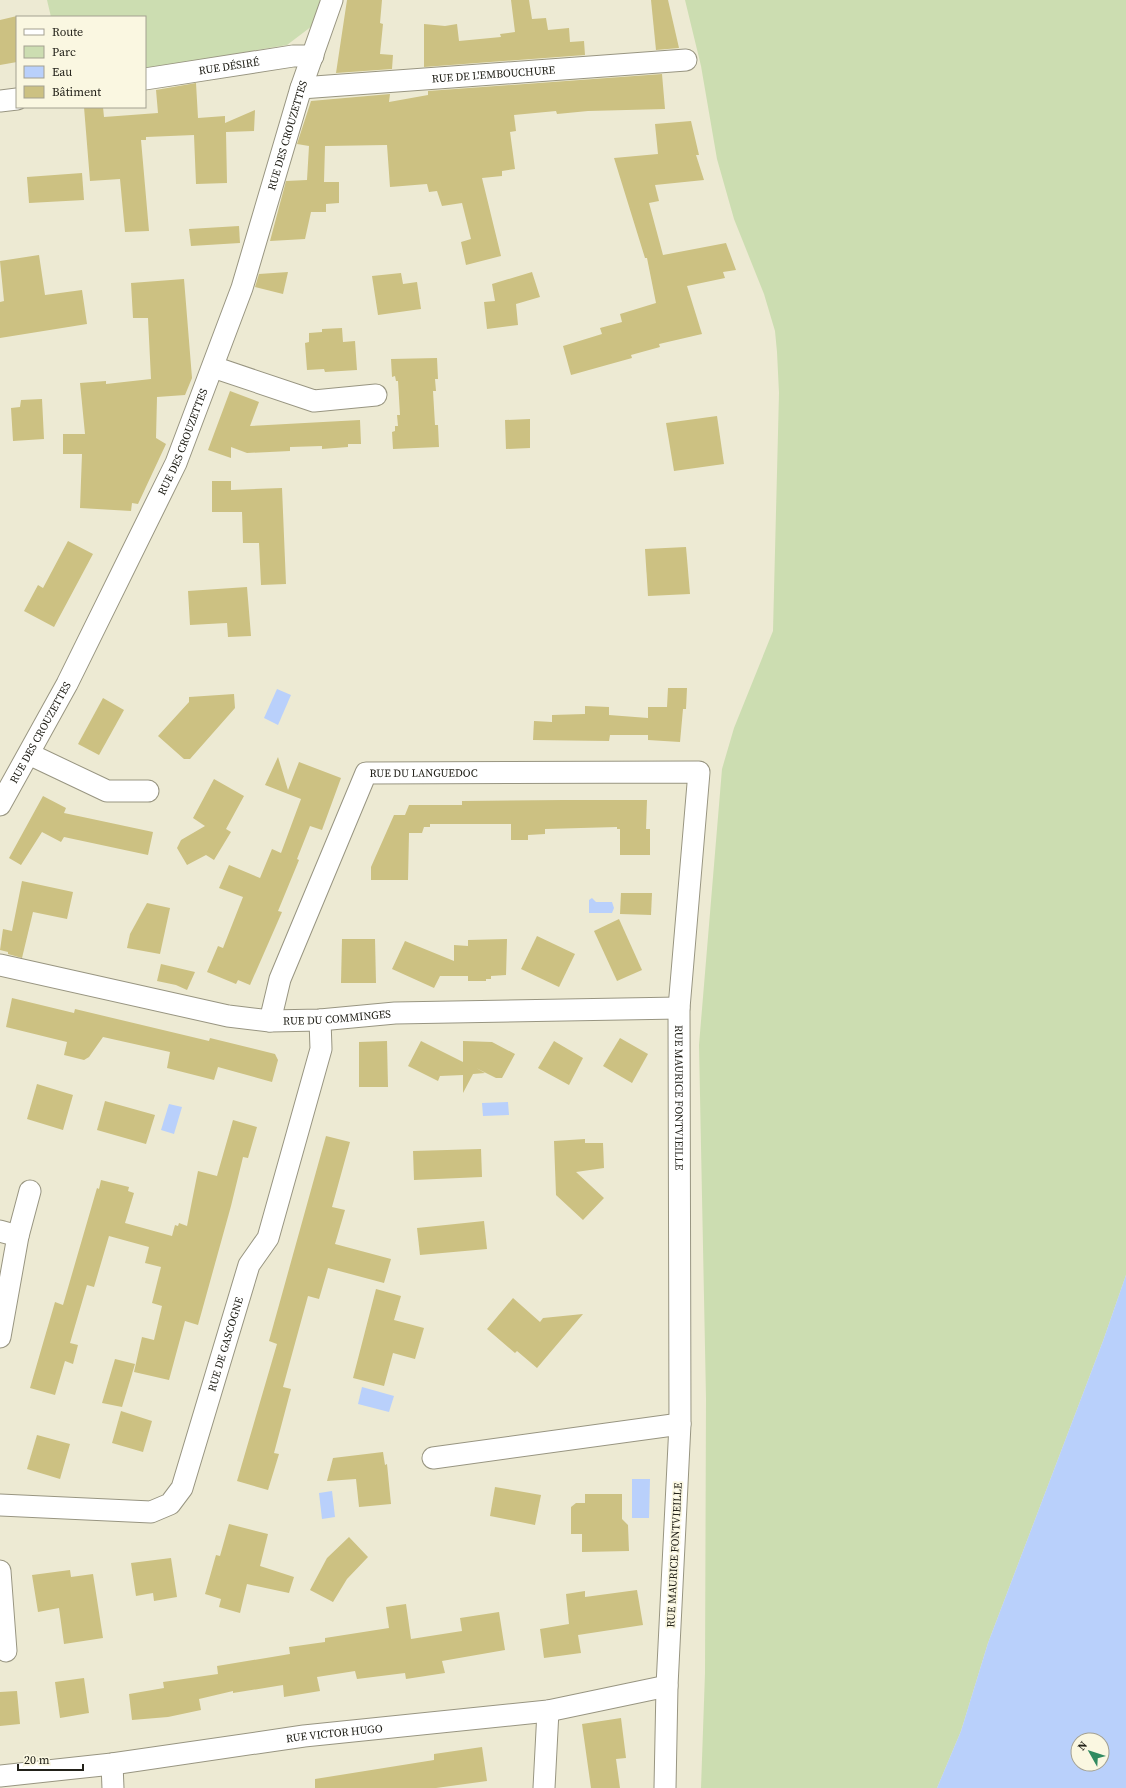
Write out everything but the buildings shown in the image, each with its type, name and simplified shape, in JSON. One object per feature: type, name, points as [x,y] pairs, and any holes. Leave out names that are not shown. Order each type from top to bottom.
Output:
[{"type":"street","name":"RUE DES CROUZETTES","points":[[0,805],[67,684],[176,463],[242,288],[301,88],[332,0]]},
{"type":"street","name":"RUE DÉSIRÉ","points":[[146,79],[293,56],[313,56]]},
{"type":"street","name":"RUE DE L'EMBOUCHURE","points":[[301,88],[686,60]]},
{"type":"street","points":[[0,101],[16,99]]},
{"type":"street","points":[[213,367],[314,401],[376,395]]},
{"type":"street","points":[[29,754],[107,791],[148,791]]},
{"type":"street","name":"RUE MAURICE FONTVIEILLE","points":[[665,1788],[667,1686],[680,1424],[679,1008],[699,772]]},
{"type":"street","name":"RUE DU LANGUEDOC","points":[[270,1021],[280,979],[366,773],[699,772]]},
{"type":"street","name":"RUE DU COMMINGES","points":[[0,965],[228,1016],[270,1021],[320,1020],[395,1013],[679,1008]]},
{"type":"street","name":"RUE DE GASCOGNE","points":[[0,1506],[151,1512],[170,1504],[182,1488],[249,1265],[268,1238],[321,1049],[320,1020]]},
{"type":"street","points":[[0,1337],[9,1233],[30,1191]]},
{"type":"street","points":[[433,1458],[680,1424]]},
{"type":"street","points":[[0,1571],[6,1651]]},
{"type":"street","name":"RUE VICTOR HUGO","points":[[0,1776],[112,1764],[304,1736],[548,1711],[667,1686]]},
{"type":"street","points":[[544,1788],[548,1711]]},
{"type":"street","points":[[112,1764],[113,1788]]},
{"type":"green space","points":[[47,0],[320,0],[316,23],[287,45],[146,69],[146,16],[51,16]]},
{"type":"green space","points":[[685,0],[1126,0],[1126,1275],[1103,1341],[988,1643],[961,1731],[937,1788],[701,1788],[705,1673],[706,1398],[699,1045],[722,769],[734,728],[773,631],[779,393],[775,331],[764,294],[734,219],[717,159],[701,66]]},
{"type":"water","points":[[277,689],[291,695],[278,725],[264,718]]},
{"type":"water","points":[[592,898],[596,902],[612,902],[614,908],[612,913],[589,913],[589,900]]},
{"type":"water","points":[[508,1102],[509,1115],[483,1116],[482,1103]]},
{"type":"water","points":[[169,1104],[182,1107],[174,1134],[161,1130]]},
{"type":"water","points":[[1126,1275],[1126,1788],[937,1788],[961,1731],[988,1643],[1103,1341]]},
{"type":"water","points":[[362,1387],[394,1396],[389,1412],[358,1404]]},
{"type":"water","points":[[632,1479],[650,1479],[649,1518],[632,1518]]},
{"type":"water","points":[[332,1491],[335,1517],[322,1519],[319,1493]]}]
